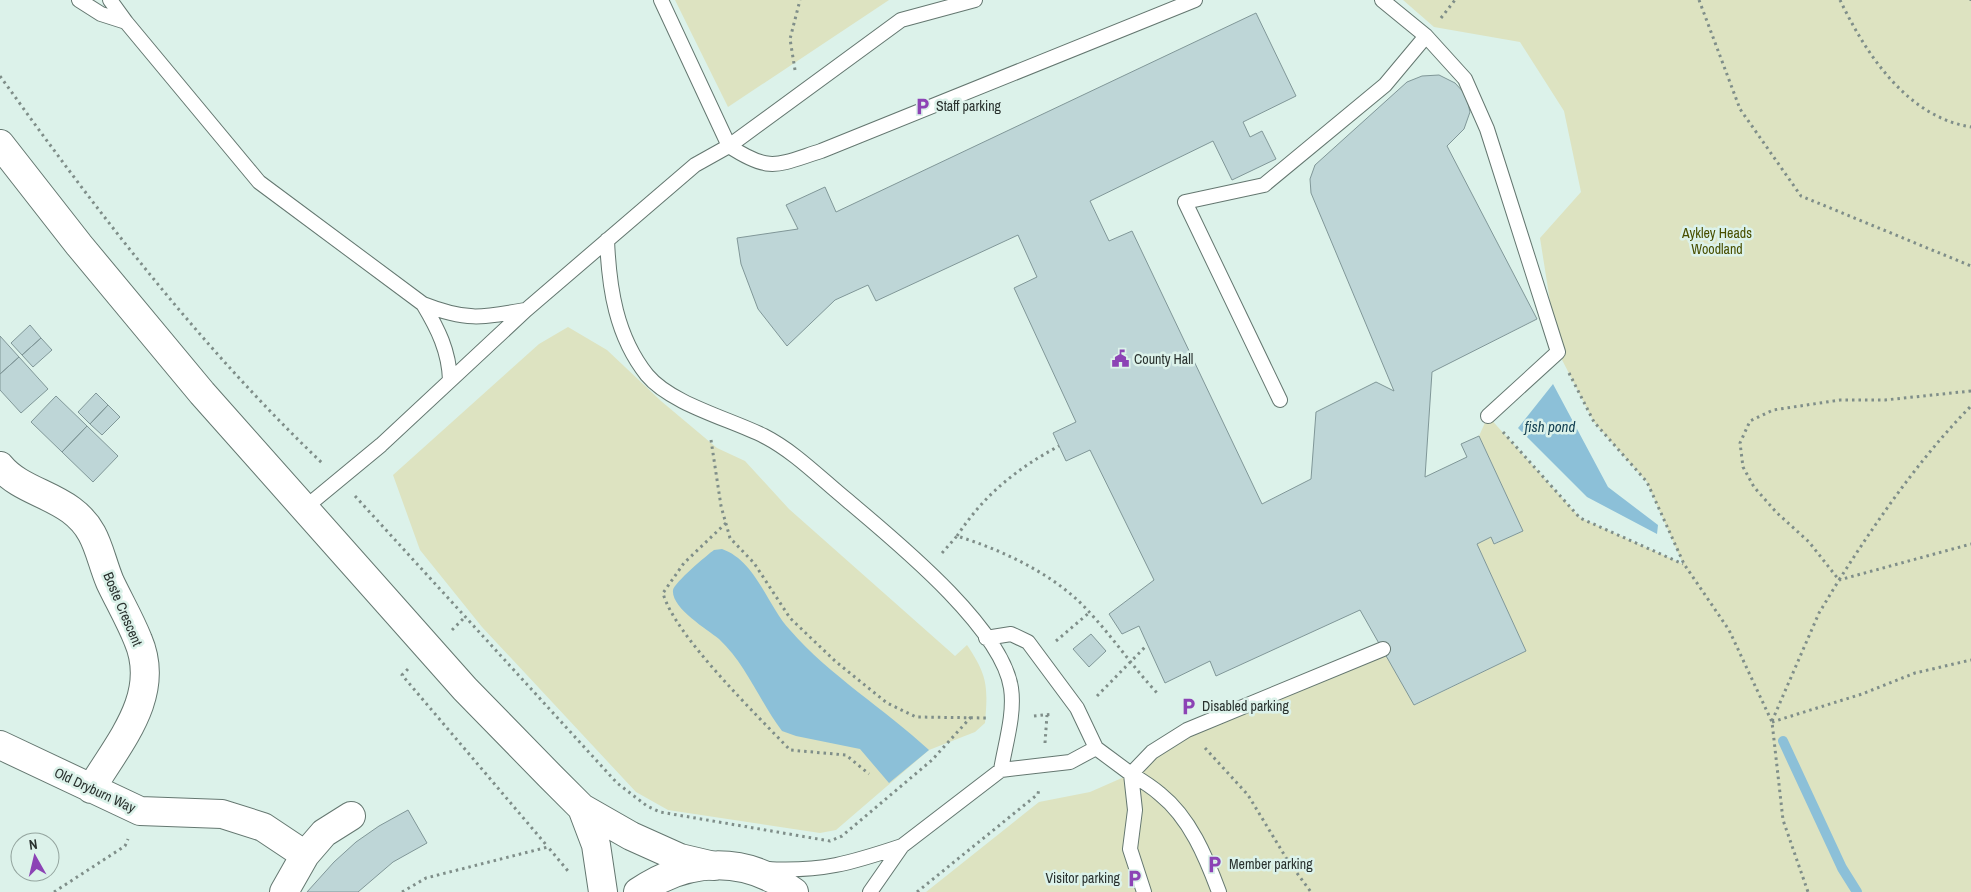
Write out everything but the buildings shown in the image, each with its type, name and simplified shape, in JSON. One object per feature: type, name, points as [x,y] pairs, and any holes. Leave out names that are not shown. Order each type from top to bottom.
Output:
[{"type":"main road","points":[[0,144],[79,245],[196,386],[306,507],[470,694],[582,808],[658,849],[680,858],[714,866]]},
{"type":"main road","name":"Boste Crescent","points":[[0,466],[8,476],[70,510],[92,530],[109,579],[139,641],[145,663],[146,685],[141,706],[91,789]]},
{"type":"main road","name":"Old Dryburn Way","points":[[0,745],[140,811],[222,814],[263,826],[305,855]]},
{"type":"main road","points":[[582,808],[596,845],[603,892]]},
{"type":"main road","points":[[284,892],[305,855],[324,833],[351,816]]},
{"type":"main road","points":[[638,892],[656,880],[688,867],[714,866],[742,868],[767,874],[794,892]]},
{"type":"lane","points":[[79,0],[101,14],[126,22]]},
{"type":"lane","points":[[110,0],[126,22],[259,182],[423,304],[450,315],[480,318],[526,310]]},
{"type":"lane","points":[[661,0],[729,146],[751,160],[776,165],[822,151],[1195,0]]},
{"type":"lane","points":[[306,507],[340,480],[526,310],[695,165],[729,146],[900,20],[975,0]]},
{"type":"lane","points":[[1382,0],[1426,36],[1465,79],[1487,129],[1558,352],[1488,416]]},
{"type":"lane","points":[[1280,400],[1185,202],[1264,185],[1385,85],[1426,36]]},
{"type":"lane","points":[[607,240],[614,308],[629,346],[648,376],[665,391],[763,436],[790,452],[929,570],[986,638],[1001,660],[1011,688],[1010,718],[1001,770]]},
{"type":"lane","points":[[423,304],[439,332],[449,359],[450,380]]},
{"type":"lane","points":[[986,638],[1011,634],[1028,642],[1077,708],[1096,748],[1161,794],[1185,821],[1204,852],[1220,892]]},
{"type":"lane","points":[[1131,774],[1152,752],[1187,730],[1382,649]]},
{"type":"lane","points":[[870,892],[902,846],[1001,770],[1070,762],[1096,748]]},
{"type":"lane","points":[[1131,774],[1135,810],[1130,849],[1144,892]]},
{"type":"lane","points":[[742,868],[818,869],[846,865],[902,846]]},
{"type":"path","points":[[790,39],[800,0]]},
{"type":"path","points":[[1699,0],[1740,109],[1801,196],[1971,266]]},
{"type":"path","points":[[1840,0],[1858,37],[1892,79],[1918,107],[1952,124],[1971,128]]},
{"type":"path","points":[[0,76],[116,234],[179,311],[251,391],[340,480],[588,752],[632,795],[647,806],[670,815],[830,841],[842,836],[932,760],[971,717]]},
{"type":"path","points":[[1558,352],[1594,422],[1647,482],[1684,564],[1729,630],[1772,722],[1782,820],[1808,892]]},
{"type":"path","points":[[1839,580],[1809,542],[1776,512],[1754,487],[1743,467],[1740,443],[1750,421],[1773,410],[1840,400],[1885,400],[1971,391]]},
{"type":"path","points":[[695,405],[713,444],[721,506],[730,538],[754,563],[790,618],[835,661],[872,691],[887,702],[916,717],[1010,718],[1047,715],[1077,708]]},
{"type":"path","points":[[1772,722],[1819,613],[1839,580],[1866,538],[1910,477],[1971,406]]},
{"type":"path","points":[[1488,416],[1580,518],[1684,564]]},
{"type":"path","points":[[929,570],[979,506],[1006,478],[1059,446]]},
{"type":"path","points":[[726,523],[684,563],[663,593],[666,604],[696,647],[790,750],[846,755],[870,774]]},
{"type":"path","points":[[957,536],[1018,561],[1059,585],[1090,612],[1130,664],[1157,693]]},
{"type":"path","points":[[1839,580],[1971,544]]},
{"type":"path","points":[[1071,630],[1090,612]]},
{"type":"path","points":[[1099,694],[1147,645]]},
{"type":"path","points":[[1772,722],[1862,694],[1915,673],[1971,660]]},
{"type":"path","points":[[402,674],[570,872]]},
{"type":"path","points":[[917,892],[1038,794],[1047,715]]},
{"type":"path","points":[[1187,730],[1248,795],[1288,861],[1311,892]]},
{"type":"path","points":[[54,892],[125,846],[140,811]]},
{"type":"path","points":[[402,892],[426,878],[548,847]]},
{"type":"green space","points":[[675,0],[889,0],[728,107]]},
{"type":"green space","name":"Aykley Heads Woodland","points":[[1403,0],[1971,0],[1971,892],[926,892],[1039,802],[1090,792],[1131,774],[1152,752],[1382,649],[1415,705],[1526,651],[1477,544],[1491,537],[1495,544],[1523,531],[1479,436],[1488,416],[1580,518],[1683,564],[1647,482],[1594,422],[1558,352],[1540,238],[1581,192],[1564,111],[1520,42],[1434,27]]},
{"type":"green space","points":[[568,327],[607,350],[661,401],[717,448],[745,461],[789,509],[955,656],[967,645],[979,665],[985,682],[985,723],[975,732],[929,750],[836,830],[820,833],[668,810],[636,792],[482,627],[420,550],[393,475],[539,344]]},
{"type":"water","name":"fish pond","points":[[1553,384],[1608,487],[1658,525],[1657,534],[1587,497],[1518,428]]},
{"type":"water","points":[[722,549],[744,563],[782,620],[806,647],[929,750],[889,783],[860,749],[796,736],[782,731],[729,649],[684,611],[674,597],[673,590],[675,586],[698,563],[714,550]]},
{"type":"waterway","points":[[1783,741],[1842,868],[1857,892]]},
{"type":"place","name":"Staff parking","points":[[922,106]]},
{"type":"place","name":"County Hall","points":[[1120,359]]},
{"type":"place","name":"Disabled parking","points":[[1188,706]]},
{"type":"place","name":"Member parking","points":[[1215,864]]},
{"type":"place","name":"Visitor parking","points":[[1134,878]]}]
